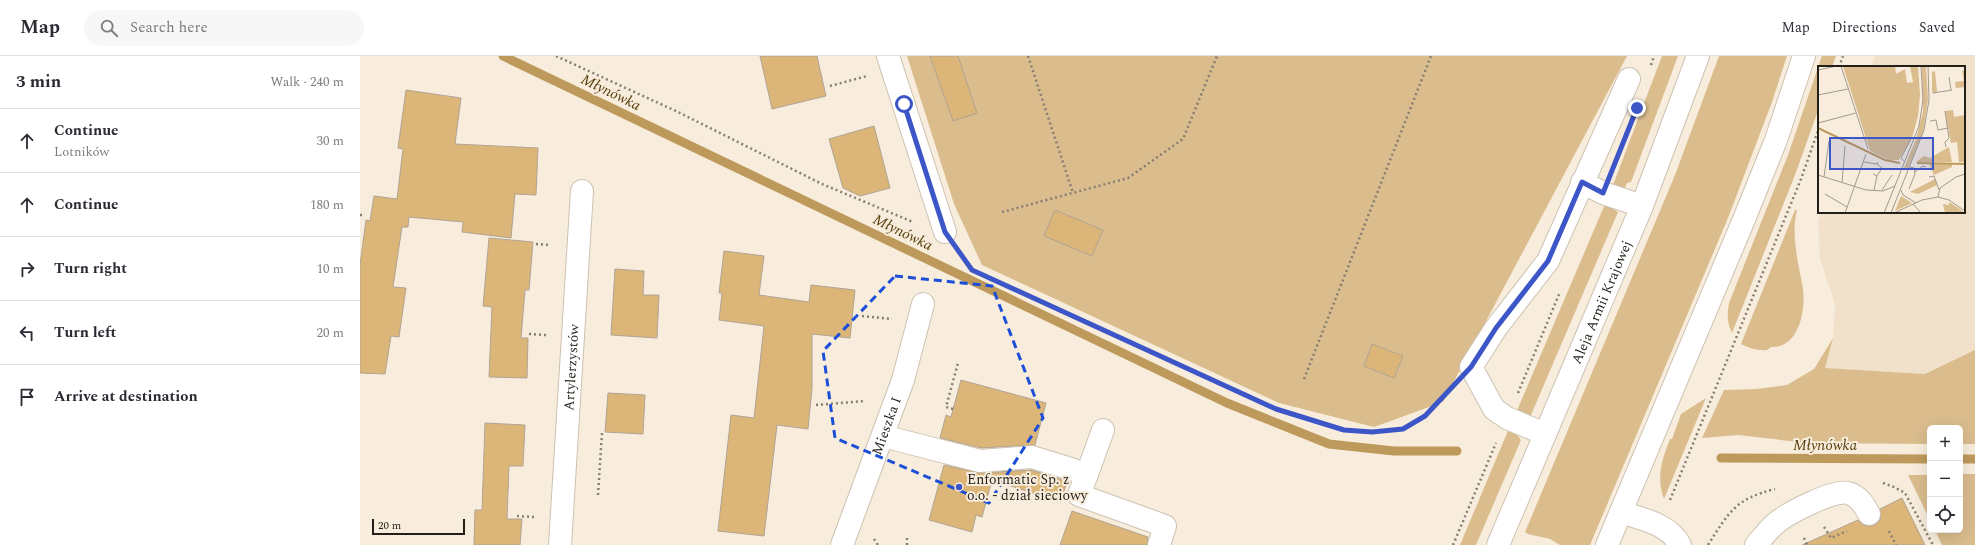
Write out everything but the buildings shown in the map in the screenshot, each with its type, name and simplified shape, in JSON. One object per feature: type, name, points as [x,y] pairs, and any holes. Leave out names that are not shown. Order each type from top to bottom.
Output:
[{"type":"main road","points":[[888,56],[945,232]]},
{"type":"main road","name":"Aleja Armii Krajowej","points":[[1498,545],[1642,206],[1698,56]]},
{"type":"main road","points":[[1607,545],[1745,217],[1776,140],[1804,56]]},
{"type":"main road","points":[[1545,434],[1507,418],[1494,409],[1471,367],[1496,328],[1548,261],[1629,79]]},
{"type":"main road","points":[[1582,182],[1603,193],[1642,206]]},
{"type":"main road","name":"Artylerzystów","points":[[560,545],[582,190]]},
{"type":"main road","name":"Mieszka I","points":[[842,545],[903,380],[923,304]]},
{"type":"main road","points":[[1103,430],[1079,495],[1165,526],[1159,545]]},
{"type":"main road","points":[[883,436],[980,461],[1032,457],[1087,474]]},
{"type":"main road","points":[[1756,545],[1775,524],[1826,495],[1840,492],[1856,496],[1862,501],[1870,514]]},
{"type":"main road","points":[[1621,512],[1660,526],[1676,536],[1680,545]]},
{"type":"path","points":[[556,56],[678,112],[822,184],[899,217],[945,232],[972,270],[1276,409],[1344,430],[1372,432],[1403,429],[1425,416],[1471,367]]},
{"type":"path","points":[[1028,56],[1073,193]]},
{"type":"path","points":[[1002,212],[1128,178],[1183,139],[1216,56]]},
{"type":"path","points":[[1304,379],[1431,56]]},
{"type":"path","points":[[1649,71],[1654,56]]},
{"type":"path","points":[[1839,66],[1843,56]]},
{"type":"path","points":[[830,86],[870,76]]},
{"type":"path","points":[[1660,526],[1801,179],[1818,131]]},
{"type":"path","points":[[1453,545],[1562,290]]},
{"type":"path","points":[[528,334],[550,335]]},
{"type":"path","points":[[953,409],[946,407],[958,363]]},
{"type":"path","points":[[816,405],[870,400],[893,409]]},
{"type":"path","points":[[598,495],[602,433]]},
{"type":"path","points":[[517,516],[540,517]]},
{"type":"path","points":[[1818,530],[1825,527],[1831,538]]},
{"type":"path","points":[[1806,536],[1803,537],[1807,545]]},
{"type":"path","points":[[907,538],[907,545]]},
{"type":"highlighted area","points":[[895,276],[992,286],[1043,418],[989,503],[835,438],[823,351]]},
{"type":"shaded area","points":[[907,56],[1627,56],[1443,402],[1374,427],[1279,403],[982,265],[954,204]]},
{"type":"shaded area","points":[[1662,56],[1678,56],[1631,182],[1627,183],[1625,188],[1613,185]]},
{"type":"shaded area","points":[[1719,56],[1787,56],[1772,102],[1728,218],[1590,545],[1560,545],[1550,539],[1528,534],[1525,532],[1675,175]]},
{"type":"shaded area","points":[[1822,56],[1836,56],[1832,66],[1819,66]]},
{"type":"shaded area","points":[[1875,56],[1975,56],[1975,351],[1925,374],[1824,368],[1833,338],[1835,304],[1820,259],[1818,222],[1821,213],[1965,213],[1965,66],[1871,66]]},
{"type":"shaded area","points":[[1818,68],[1818,111],[1795,175],[1732,333],[1728,318],[1729,303],[1788,155]]},
{"type":"shaded area","points":[[1605,204],[1618,212],[1531,415],[1516,413]]},
{"type":"shaded area","points":[[1795,210],[1797,210],[1795,244],[1804,298],[1801,318],[1794,335],[1788,342],[1781,346],[1771,347],[1767,350],[1750,348],[1741,344]]},
{"type":"shaded area","points":[[1833,338],[1825,368],[1925,374],[1975,350],[1975,444],[1963,444],[1963,425],[1927,425],[1927,444],[1807,443],[1738,435],[1702,438],[1724,390],[1757,389],[1787,385],[1814,369]]},
{"type":"shaded area","points":[[1706,398],[1664,499],[1660,483],[1660,475],[1662,461],[1670,439],[1672,439],[1681,414]]},
{"type":"shaded area","points":[[1510,426],[1521,440],[1476,545],[1460,545]]},
{"type":"shaded area","points":[[1963,474],[1975,474],[1975,545],[1942,545],[1936,533],[1963,533]]},
{"type":"shaded area","points":[[1908,475],[1927,475],[1927,514]]},
{"type":"waterway","name":"Młynówka","points":[[503,56],[1227,403],[1329,444],[1394,451],[1457,451]]},
{"type":"waterway","name":"Młynówka","points":[[1721,458],[1927,459]]},
{"type":"waterway","name":"Młynówka","points":[[1963,459],[1975,459]]},
{"type":"place","name":"Enformatic Sp. z o.o. - dział sieciowy","points":[[959,487]]},
{"type":"route","points":[[904,104],[945,232],[972,270],[1276,409],[1344,430],[1372,432],[1403,429],[1425,416],[1471,367],[1496,328],[1548,261],[1582,182],[1603,193],[1637,108]]}]
